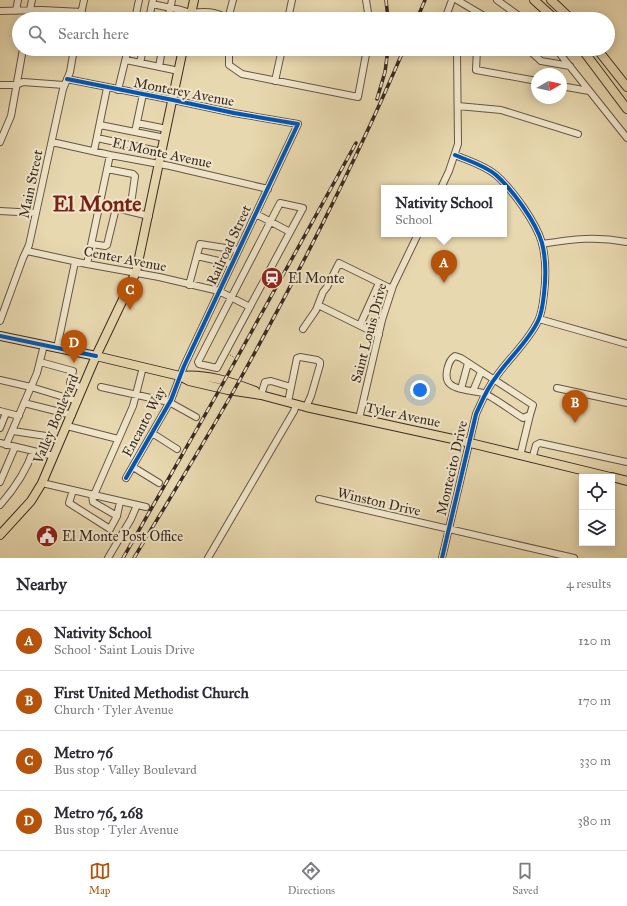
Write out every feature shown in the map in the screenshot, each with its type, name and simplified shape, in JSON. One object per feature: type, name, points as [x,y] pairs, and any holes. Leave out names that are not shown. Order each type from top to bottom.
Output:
[{"type":"main road","points":[[191,12],[194,0]]},
{"type":"main road","points":[[534,0],[547,12]]},
{"type":"main road","points":[[551,0],[564,12]]},
{"type":"main road","name":"Valley Boulevard","points":[[0,535],[31,501],[42,483],[96,356],[136,272],[182,56]]},
{"type":"main road","points":[[587,56],[627,109]]},
{"type":"main road","points":[[603,56],[627,87]]},
{"type":"main road","name":"Tyler Avenue","points":[[0,336],[96,356],[180,376],[189,380],[228,390],[261,395],[306,407],[470,443],[598,474]]},
{"type":"main road","name":"Tyler Avenue","points":[[615,478],[627,481]]},
{"type":"street","points":[[16,11],[18,0]]},
{"type":"street","points":[[30,10],[32,0]]},
{"type":"street","points":[[82,12],[84,0]]},
{"type":"street","points":[[136,12],[139,0]]},
{"type":"street","points":[[169,12],[172,0]]},
{"type":"street","points":[[230,12],[233,0]]},
{"type":"street","points":[[289,12],[292,0]]},
{"type":"street","points":[[366,0],[368,12]]},
{"type":"street","points":[[448,12],[452,0]]},
{"type":"street","points":[[457,0],[477,12]]},
{"type":"street","points":[[497,0],[513,12]]},
{"type":"street","points":[[151,12],[153,2],[184,12]]},
{"type":"street","points":[[0,12],[30,10],[71,12]]},
{"type":"street","points":[[0,142],[2,133],[11,116],[22,56]]},
{"type":"street","name":"Main Street","points":[[0,321],[23,258],[27,251],[34,227],[64,86],[72,56]]},
{"type":"street","points":[[118,90],[127,56]]},
{"type":"street","points":[[140,64],[142,56]]},
{"type":"street","points":[[159,67],[161,56]]},
{"type":"street","points":[[229,56],[230,65],[242,74],[358,96],[366,56]]},
{"type":"street","points":[[275,80],[280,56]]},
{"type":"street","points":[[442,185],[458,144],[457,56]]},
{"type":"street","points":[[477,56],[476,70],[531,80]]},
{"type":"street","points":[[536,56],[541,61],[570,66]]},
{"type":"street","points":[[562,56],[627,138]]},
{"type":"street","points":[[126,60],[179,71]]},
{"type":"street","name":"Monterey Avenue","points":[[67,79],[234,113],[298,124]]},
{"type":"street","points":[[0,85],[16,85],[23,82],[64,86]]},
{"type":"street","points":[[567,87],[589,91]]},
{"type":"street","points":[[94,151],[107,88]]},
{"type":"street","points":[[135,132],[143,94]]},
{"type":"street","points":[[458,106],[501,110],[578,134]]},
{"type":"street","points":[[137,122],[167,129]]},
{"type":"street","name":"Railroad Street","points":[[180,376],[298,124]]},
{"type":"street","points":[[100,125],[165,138]]},
{"type":"street","points":[[97,138],[162,152]]},
{"type":"street","name":"El Monte Avenue","points":[[52,142],[159,164],[268,189]]},
{"type":"street","points":[[87,264],[110,155]]},
{"type":"street","name":"Montecito Drive","points":[[455,155],[483,167],[496,175],[505,185]]},
{"type":"street","points":[[107,169],[133,174],[135,176],[130,211]]},
{"type":"street","name":"Montecito Drive","points":[[442,558],[476,414],[484,394],[522,345],[539,320],[543,302],[546,276],[542,244],[531,220],[520,203],[507,188]]},
{"type":"street","points":[[280,203],[303,208],[290,232],[217,368],[199,364],[198,362],[280,203]]},
{"type":"street","points":[[100,204],[149,216]]},
{"type":"street","points":[[92,244],[107,245],[116,208]]},
{"type":"street","points":[[0,211],[36,213]]},
{"type":"street","points":[[256,214],[290,232]]},
{"type":"street","name":"Saint Louis Drive","points":[[359,419],[379,335],[392,289],[417,237]]},
{"type":"street","points":[[542,244],[566,240],[594,238],[627,242]]},
{"type":"street","points":[[189,285],[200,244],[238,250]]},
{"type":"street","name":"Center Avenue","points":[[27,251],[75,262],[136,272],[219,291],[250,307]]},
{"type":"street","points":[[197,256],[232,264]]},
{"type":"street","points":[[57,348],[75,262]]},
{"type":"street","points":[[303,329],[316,310],[323,292],[339,263],[392,289]]},
{"type":"street","points":[[360,325],[379,283]]},
{"type":"street","points":[[318,305],[379,335]]},
{"type":"street","points":[[539,320],[627,344]]},
{"type":"street","points":[[44,345],[32,387],[13,430],[3,444],[54,456]]},
{"type":"street","points":[[520,456],[533,405],[459,356],[452,358],[447,372],[448,381],[453,386],[484,394],[523,418],[530,416]]},
{"type":"street","points":[[288,402],[294,369],[298,357],[317,360],[320,362],[311,396],[306,407]]},
{"type":"street","points":[[40,362],[73,371],[70,383],[83,388]]},
{"type":"street","points":[[461,389],[468,363]]},
{"type":"street","points":[[117,516],[93,502],[93,495],[133,406],[143,367]]},
{"type":"street","points":[[473,391],[482,372]]},
{"type":"street","name":"Encanto Way","points":[[126,478],[170,402],[180,376]]},
{"type":"street","points":[[0,380],[32,387],[78,401]]},
{"type":"street","points":[[261,395],[265,382],[271,381],[291,387]]},
{"type":"street","points":[[101,387],[170,402],[196,417]]},
{"type":"street","points":[[557,388],[627,403]]},
{"type":"street","points":[[24,403],[72,414]]},
{"type":"street","points":[[208,558],[294,411],[296,404]]},
{"type":"street","points":[[0,428],[3,412],[19,416]]},
{"type":"street","points":[[67,426],[118,439]]},
{"type":"street","points":[[13,430],[46,436],[60,441]]},
{"type":"street","points":[[152,433],[177,449]]},
{"type":"street","points":[[532,459],[536,445],[540,443],[627,462]]},
{"type":"street","points":[[0,482],[15,447]]},
{"type":"street","points":[[0,505],[18,484],[28,466],[33,451]]},
{"type":"street","points":[[133,467],[159,483]]},
{"type":"street","points":[[42,483],[146,508]]},
{"type":"street","points":[[73,490],[69,503],[110,528],[117,516],[120,502]]},
{"type":"street","name":"Winston Drive","points":[[319,499],[574,558]]},
{"type":"street","points":[[108,558],[137,506]]},
{"type":"path","points":[[270,287],[276,290]]},
{"type":"path","points":[[233,357],[238,360]]},
{"type":"railway","points":[[386,0],[387,12]]},
{"type":"railway","points":[[420,12],[425,0]]},
{"type":"railway","points":[[377,99],[385,72],[387,56]]},
{"type":"railway","points":[[134,558],[221,413],[279,308],[344,180],[401,56]]},
{"type":"railway","points":[[123,558],[217,394],[356,143]]},
{"type":"cycle path","points":[[67,79],[234,113],[298,124],[184,366],[171,400],[126,478]]},
{"type":"cycle path","points":[[455,155],[481,166],[496,175],[506,185]]},
{"type":"cycle path","points":[[442,558],[476,414],[493,381],[534,329],[542,308],[545,281],[545,262],[542,243],[535,225],[523,206],[507,187]]},
{"type":"cycle path","points":[[0,336],[96,356]]},
{"type":"place","name":"El Monte","points":[[272,278]]},
{"type":"place","name":"Nativity School","points":[[444,283]]},
{"type":"place","name":"Metro 76","points":[[130,310]]},
{"type":"place","name":"Metro 76, 268","points":[[74,363]]},
{"type":"place","name":"First United Methodist Church","points":[[575,423]]},
{"type":"place","name":"El Monte Post Office","points":[[47,536]]},
{"type":"district","name":"El Monte","points":[[97,203]]}]
